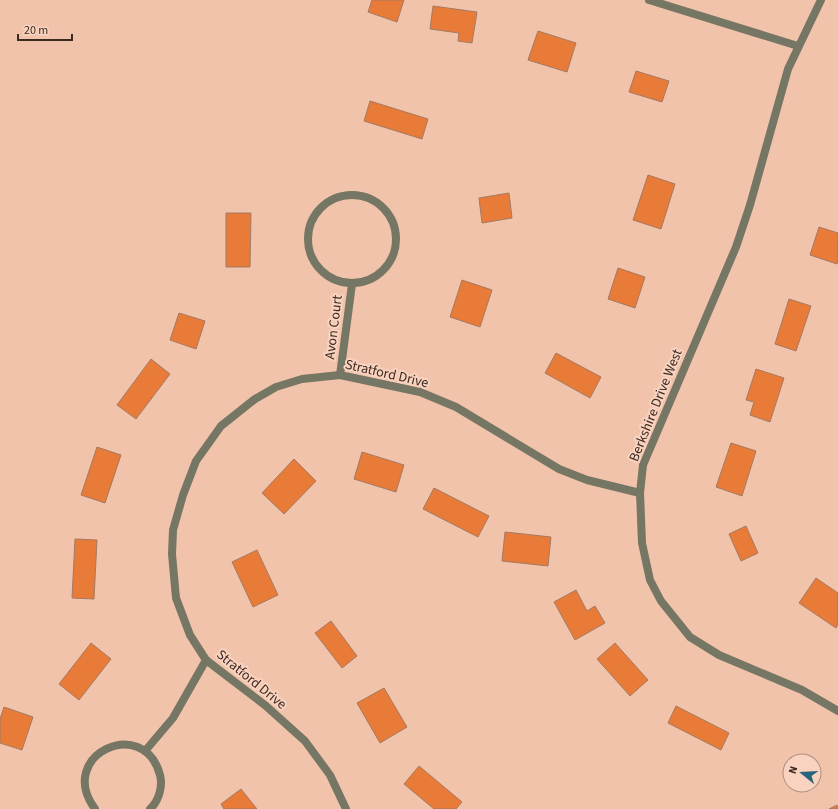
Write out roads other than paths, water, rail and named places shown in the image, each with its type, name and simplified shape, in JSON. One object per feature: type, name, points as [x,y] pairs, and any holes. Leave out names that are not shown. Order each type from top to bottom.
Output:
[{"type":"street","points":[[649,0],[798,46]]},
{"type":"street","name":"Berkshire Drive West","points":[[821,0],[788,69],[750,204],[736,247],[643,466],[640,493],[642,543],[650,580],[661,601],[690,637],[719,655],[802,690],[838,711]]},
{"type":"street","name":"Avon Court","points":[[350,195],[371,199],[384,209],[393,222],[396,233],[394,254],[389,264],[382,272],[373,278],[352,284],[337,280],[323,273],[316,265],[308,246],[308,235],[313,220],[322,207],[330,200],[350,195]]},
{"type":"street","name":"Avon Court","points":[[340,375],[352,284]]},
{"type":"street","name":"Stratford Drive","points":[[346,809],[330,775],[305,741],[266,706],[206,660],[190,635],[176,598],[172,554],[173,530],[183,495],[196,461],[221,426],[255,399],[276,387],[302,379],[340,375],[420,392],[456,407],[559,469],[588,480],[640,493]]},
{"type":"street","points":[[145,751],[173,718],[206,660]]},
{"type":"street","points":[[94,809],[88,801],[85,790],[84,779],[87,768],[93,758],[102,750],[112,746],[124,744],[135,746],[145,751],[153,759],[158,768],[161,788],[158,798],[150,809]]}]
